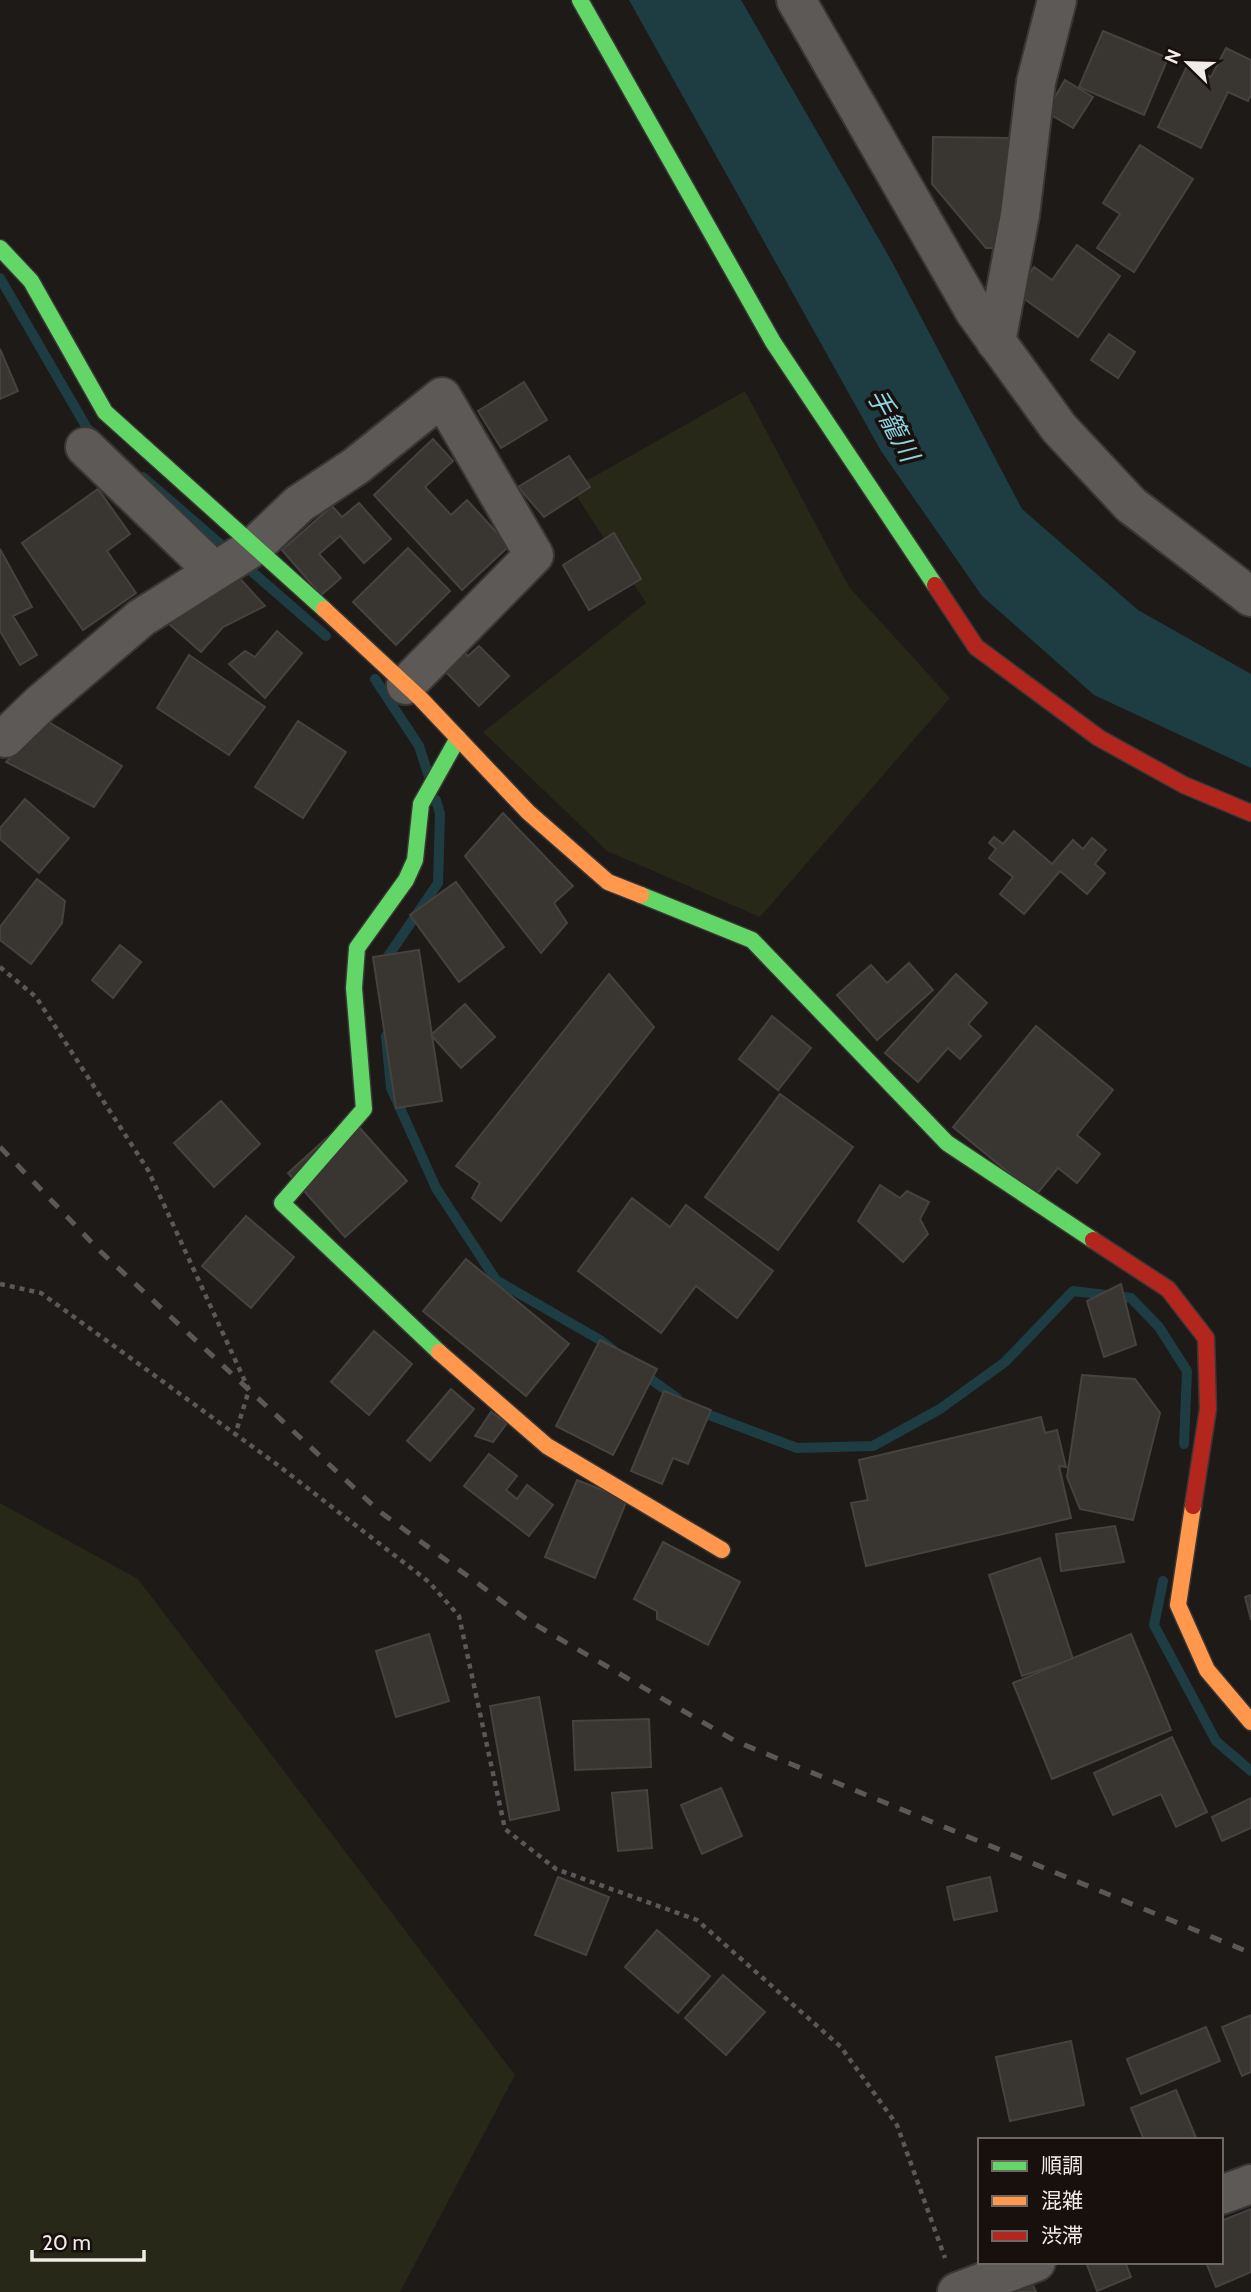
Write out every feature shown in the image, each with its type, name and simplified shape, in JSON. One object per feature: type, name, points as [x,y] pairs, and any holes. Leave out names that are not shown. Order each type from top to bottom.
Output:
[{"type":"street","points":[[580,0],[773,342],[976,647],[1099,738],[1184,785],[1251,813]]},
{"type":"street","points":[[796,0],[975,312],[1059,428],[1131,505],[1251,597]]},
{"type":"street","points":[[996,342],[1020,215],[1036,82],[1057,0]]},
{"type":"street","points":[[0,248],[31,281],[105,412],[406,685],[528,812],[608,883],[752,940],[947,1143],[1168,1289],[1206,1338],[1208,1409],[1178,1605],[1207,1670],[1251,1722]]},
{"type":"street","points":[[0,735],[5,738],[40,704],[141,618],[254,546],[299,504],[356,466],[442,397],[534,555],[406,685]]},
{"type":"street","points":[[85,447],[214,572]]},
{"type":"street","points":[[458,738],[423,801],[415,860],[407,880],[357,948],[354,988],[364,1109],[282,1203],[423,1339],[547,1446],[722,1550]]},
{"type":"street","points":[[1223,2194],[1251,2184]]},
{"type":"street","points":[[956,2292],[1031,2264]]},
{"type":"path","points":[[0,968],[36,997],[148,1170],[249,1390],[235,1435]]},
{"type":"path","points":[[0,1284],[41,1293],[429,1582],[459,1616],[505,1829],[556,1869],[697,1920],[841,2047],[897,2125],[956,2292]]},
{"type":"green space","points":[[745,391],[849,587],[950,698],[760,917],[607,851],[483,732],[646,603],[572,489]]},
{"type":"green space","points":[[0,1503],[138,1579],[515,2075],[400,2292],[0,2292]]},
{"type":"water","name":"手籠川","points":[[629,0],[741,0],[891,260],[1022,509],[1138,610],[1251,674],[1251,768],[1094,695],[982,596],[881,451]]},
{"type":"building","points":[[1103,31],[1168,58],[1144,115],[1079,87]]},
{"type":"building","points":[[1226,48],[1251,60],[1251,95],[1248,101],[1228,92],[1201,148],[1158,127],[1187,66],[1211,77]]},
{"type":"building","points":[[1065,80],[1093,97],[1073,128],[1046,112]]},
{"type":"building","points":[[933,137],[1012,138],[1010,248],[986,248],[932,184]]},
{"type":"building","points":[[1140,145],[1193,179],[1134,272],[1097,248],[1120,214],[1103,203]]},
{"type":"building","points":[[1077,245],[1120,276],[1078,337],[1016,293],[1034,267],[1052,280]]},
{"type":"building","points":[[1109,334],[1135,352],[1118,378],[1091,360]]},
{"type":"building","points":[[0,349],[18,391],[0,399]]},
{"type":"building","points":[[524,382],[547,420],[501,448],[478,411]]},
{"type":"building","points":[[433,439],[453,461],[425,487],[451,515],[467,500],[509,546],[462,590],[374,495]]},
{"type":"building","points":[[569,456],[590,487],[544,517],[518,487]]},
{"type":"building","points":[[98,489],[130,534],[107,551],[136,593],[83,630],[22,543]]},
{"type":"building","points":[[359,503],[391,539],[364,563],[340,536],[319,554],[341,578],[321,595],[282,550],[332,506],[342,517]]},
{"type":"building","points":[[614,533],[641,579],[589,610],[563,565]]},
{"type":"building","points":[[408,548],[450,591],[396,645],[353,602]]},
{"type":"building","points":[[0,549],[32,607],[13,616],[37,655],[20,665],[0,631]]},
{"type":"building","points":[[234,572],[265,606],[223,627],[201,652],[167,622]]},
{"type":"building","points":[[277,631],[302,653],[265,698],[229,664],[245,651],[255,657]]},
{"type":"building","points":[[479,646],[509,676],[479,706],[443,669],[462,650],[468,656]]},
{"type":"building","points":[[189,655],[265,707],[229,755],[157,708]]},
{"type":"building","points":[[47,721],[122,766],[94,807],[6,762]]},
{"type":"building","points":[[298,721],[346,752],[303,818],[255,787]]},
{"type":"building","points":[[25,799],[69,838],[39,873],[0,839],[0,828]]},
{"type":"building","points":[[503,813],[573,886],[554,903],[567,923],[541,953],[465,856]]},
{"type":"building","points":[[1014,831],[1052,864],[1073,840],[1083,849],[1092,838],[1106,850],[1095,864],[1105,873],[1087,894],[1060,871],[1024,914],[1000,894],[1013,877],[989,858],[996,849],[989,843],[994,837],[1003,844]]},
{"type":"building","points":[[37,879],[65,901],[62,923],[31,964],[0,940],[0,927]]},
{"type":"building","points":[[456,882],[504,947],[459,982],[410,915]]},
{"type":"building","points":[[120,945],[141,962],[113,998],[92,980]]},
{"type":"building","points":[[419,950],[442,1101],[396,1108],[373,957]]},
{"type":"building","points":[[909,963],[933,990],[877,1040],[837,995],[871,965],[887,983]]},
{"type":"building","points":[[609,974],[654,1027],[501,1221],[472,1198],[480,1183],[456,1166]]},
{"type":"building","points":[[956,974],[987,1003],[968,1024],[981,1036],[960,1059],[948,1048],[918,1082],[885,1053]]},
{"type":"building","points":[[465,1004],[495,1037],[461,1068],[431,1035]]},
{"type":"building","points":[[772,1016],[811,1048],[778,1090],[739,1059]]},
{"type":"building","points":[[1036,1026],[1113,1090],[1077,1135],[1100,1154],[1077,1183],[1058,1168],[1036,1195],[953,1127]]},
{"type":"building","points":[[780,1094],[853,1147],[778,1250],[705,1197]]},
{"type":"building","points":[[221,1101],[260,1144],[214,1187],[174,1143]]},
{"type":"building","points":[[350,1117],[407,1181],[345,1237],[288,1173]]},
{"type":"building","points":[[880,1185],[900,1198],[907,1191],[929,1202],[920,1219],[928,1234],[903,1262],[858,1221]]},
{"type":"building","points":[[632,1198],[670,1227],[686,1205],[773,1271],[737,1318],[696,1286],[661,1333],[578,1271]]},
{"type":"building","points":[[246,1216],[294,1257],[251,1308],[202,1266]]},
{"type":"building","points":[[466,1259],[569,1344],[526,1396],[423,1311]]},
{"type":"building","points":[[1121,1284],[1136,1345],[1104,1357],[1087,1301]]},
{"type":"building","points":[[374,1331],[412,1364],[369,1415],[331,1382]]},
{"type":"building","points":[[600,1340],[657,1369],[613,1455],[556,1426]]},
{"type":"building","points":[[1082,1375],[1135,1379],[1160,1413],[1133,1520],[1080,1509],[1067,1477]]},
{"type":"building","points":[[451,1389],[474,1409],[430,1461],[407,1441]]},
{"type":"building","points":[[664,1391],[711,1410],[688,1464],[673,1458],[662,1484],[631,1471]]},
{"type":"building","points":[[491,1412],[507,1423],[493,1442],[475,1436]]},
{"type":"building","points":[[1041,1417],[1045,1433],[1057,1430],[1066,1467],[1059,1466],[1071,1518],[866,1566],[851,1503],[868,1500],[859,1460]]},
{"type":"building","points":[[489,1454],[517,1476],[506,1490],[517,1499],[527,1485],[553,1505],[529,1536],[464,1486]]},
{"type":"building","points":[[577,1480],[627,1500],[595,1578],[545,1557]]},
{"type":"building","points":[[1115,1526],[1124,1562],[1061,1571],[1056,1534]]},
{"type":"building","points":[[663,1542],[740,1582],[708,1645],[657,1619],[657,1611],[634,1599]]},
{"type":"building","points":[[1040,1558],[1073,1659],[1022,1676],[989,1575]]},
{"type":"building","points":[[1251,1595],[1251,1620],[1245,1597]]},
{"type":"building","points":[[429,1634],[449,1701],[396,1717],[376,1651]]},
{"type":"building","points":[[1131,1634],[1171,1730],[1052,1779],[1013,1683]]},
{"type":"building","points":[[539,1697],[559,1810],[510,1820],[490,1706]]},
{"type":"building","points":[[649,1719],[651,1767],[575,1770],[573,1721]]},
{"type":"building","points":[[1172,1737],[1207,1812],[1176,1827],[1161,1794],[1113,1815],[1094,1773]]},
{"type":"building","points":[[721,1788],[742,1836],[702,1854],[681,1805]]},
{"type":"building","points":[[647,1790],[652,1848],[618,1851],[612,1793]]},
{"type":"building","points":[[1251,1798],[1251,1828],[1222,1841],[1212,1817]]},
{"type":"building","points":[[558,1877],[609,1897],[586,1955],[535,1935]]},
{"type":"building","points":[[990,1877],[997,1911],[954,1920],[947,1887]]},
{"type":"building","points":[[657,1930],[710,1976],[678,2013],[625,1967]]},
{"type":"building","points":[[723,1975],[765,2012],[726,2055],[685,2018]]},
{"type":"building","points":[[1251,2015],[1251,2072],[1242,2076],[1222,2027]]},
{"type":"building","points":[[1206,2027],[1220,2061],[1141,2094],[1127,2059]]},
{"type":"building","points":[[1071,2041],[1084,2105],[1010,2121],[996,2057]]},
{"type":"building","points":[[1176,2090],[1196,2138],[1143,2138],[1131,2108]]},
{"type":"building","points":[[1251,2209],[1251,2272],[1216,2287],[1207,2264],[1223,2264],[1223,2220]]},
{"type":"building","points":[[1087,2264],[1126,2264],[1131,2277],[1097,2291]]},
{"type":"building","points":[[1027,2272],[1036,2292],[982,2292]]},
{"type":"waterway","points":[[0,278],[87,428],[96,436]]},
{"type":"waterway","points":[[143,477],[326,636]]},
{"type":"waterway","points":[[375,679],[419,746],[428,774]]},
{"type":"waterway","points":[[382,965],[438,883],[440,814],[436,800]]},
{"type":"waterway","points":[[386,1036],[391,1088],[436,1188],[496,1280],[613,1350]]},
{"type":"waterway","points":[[696,1410],[797,1448],[873,1446],[940,1409],[1005,1362],[1073,1291],[1131,1298],[1159,1327],[1187,1371],[1184,1444]]},
{"type":"waterway","points":[[642,1373],[677,1398]]},
{"type":"waterway","points":[[1163,1581],[1154,1625],[1216,1741],[1251,1771]]},
{"type":"railway","points":[[0,1147],[100,1251],[379,1511],[529,1621],[735,1741],[1251,1953]]},
{"type":"traffic: fast","points":[[580,0],[773,342],[935,585]]},
{"type":"traffic: fast","points":[[0,248],[31,281],[105,412],[324,609]]},
{"type":"traffic: fast","points":[[439,1352],[282,1203],[364,1109],[354,988],[357,948],[406,880],[415,860],[421,804],[458,738]]},
{"type":"traffic: fast","points":[[641,895],[752,940],[947,1143],[1093,1240]]},
{"type":"traffic: slow","points":[[324,609],[421,699],[528,812],[608,882],[641,895]]},
{"type":"traffic: slow","points":[[439,1352],[547,1446],[722,1550]]},
{"type":"traffic: slow","points":[[1193,1506],[1178,1605],[1207,1670],[1251,1722]]},
{"type":"traffic: jam","points":[[935,585],[976,647],[1099,738],[1184,785],[1251,813]]},
{"type":"traffic: jam","points":[[1093,1240],[1168,1289],[1206,1338],[1208,1409],[1193,1506]]}]
